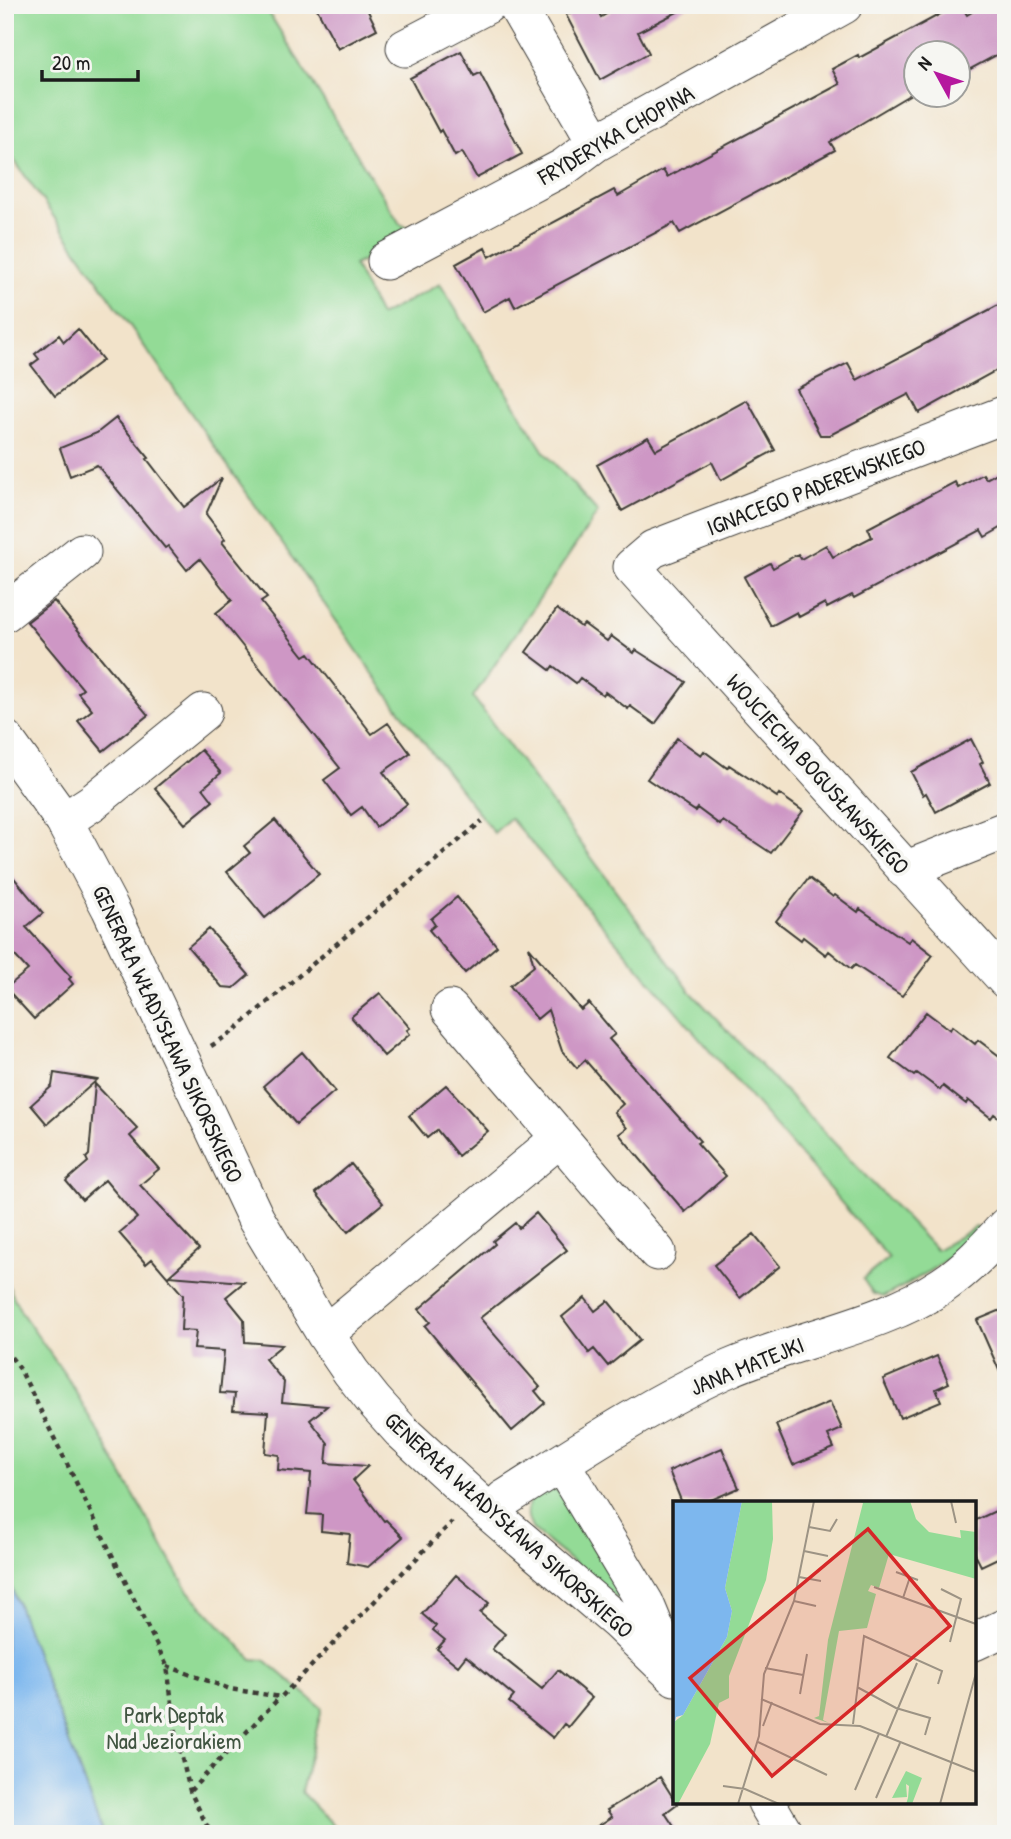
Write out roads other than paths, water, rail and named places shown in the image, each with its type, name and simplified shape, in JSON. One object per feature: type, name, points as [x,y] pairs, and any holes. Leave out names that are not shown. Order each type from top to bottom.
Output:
[{"type":"street","points":[[405,48],[487,5]]},
{"type":"street","points":[[516,5],[596,143]]},
{"type":"street","name":"FRYDERYKA CHOPINA","points":[[386,261],[565,167],[596,143],[844,5]]},
{"type":"street","name":"IGNACEGO PADEREWSKIEGO","points":[[632,567],[653,549],[1006,414]]},
{"type":"street","points":[[5,613],[82,552]]},
{"type":"street","name":"WOJCIECHA BOGUSŁAWSKIEGO","points":[[632,567],[1006,980]]},
{"type":"street","points":[[64,821],[93,802],[203,712]]},
{"type":"street","name":"GENERAŁA WŁADYSŁAWA SIKORSKIEGO","points":[[5,739],[64,821],[110,908],[256,1219],[325,1334],[374,1401],[401,1430],[482,1506],[618,1622],[673,1675]]},
{"type":"street","points":[[905,870],[1006,830]]},
{"type":"street","points":[[450,1009],[657,1252]]},
{"type":"street","points":[[325,1334],[560,1138]]},
{"type":"street","name":"JANA MATEJKI","points":[[482,1506],[504,1499],[611,1431],[732,1367],[872,1319],[942,1286],[965,1268],[1006,1227]]},
{"type":"street","name":"GENERAŁA WŁADYSŁAWA SIKORSKIEGO","points":[[561,1463],[645,1603],[673,1672]]},
{"type":"street","points":[[976,1641],[1006,1627]]},
{"type":"street","points":[[767,1804],[786,1834]]},
{"type":"water","points":[[5,1570],[103,1834],[5,1834]]},
{"type":"park label","name":"Park Deptak Nad Jeziorakiem","points":[[174,1728]]}]
